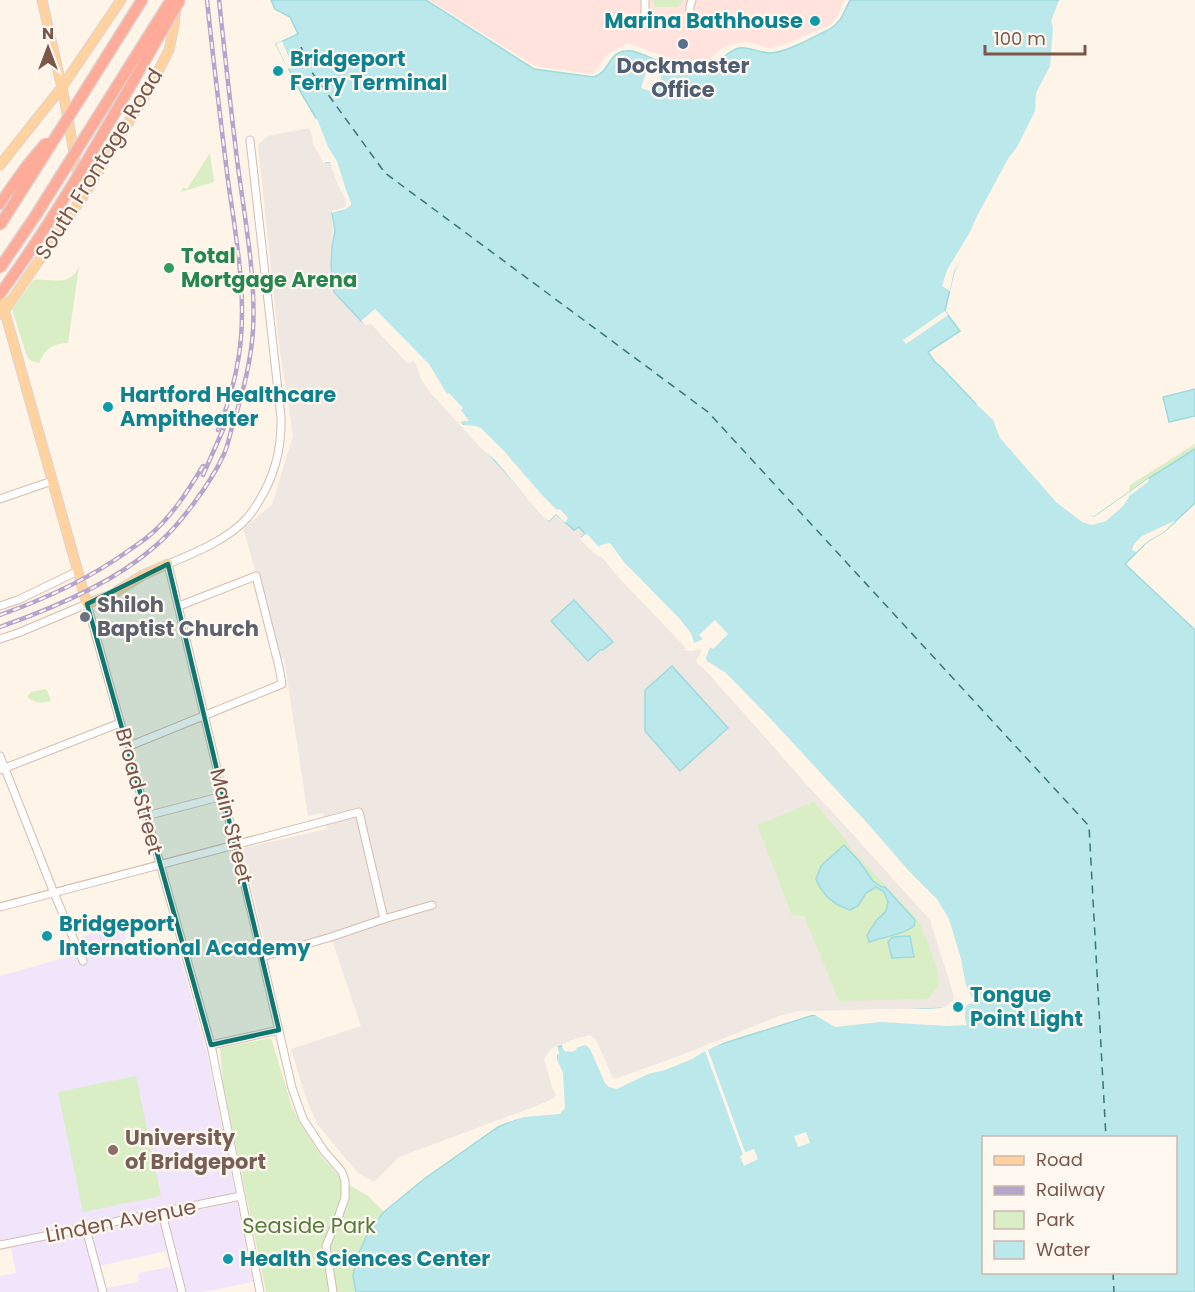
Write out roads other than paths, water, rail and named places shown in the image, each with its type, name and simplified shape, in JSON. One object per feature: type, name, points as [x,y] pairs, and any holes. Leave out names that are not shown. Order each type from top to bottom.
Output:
[{"type":"highway","points":[[0,225],[142,0]]},
{"type":"highway","points":[[0,295],[80,172],[176,0]]},
{"type":"highway","points":[[0,268],[176,0]]},
{"type":"highway","points":[[0,202],[71,113]]},
{"type":"main road","points":[[42,0],[62,87],[82,198]]},
{"type":"main road","points":[[0,165],[62,87],[121,0]]},
{"type":"main road","name":"South Frontage Road","points":[[2,314],[82,198],[149,89],[169,50],[176,0]]},
{"type":"main road","name":"Broad Street","points":[[0,295],[2,314],[87,604]]},
{"type":"main road","points":[[87,604],[111,595],[143,574],[168,564]]},
{"type":"street","points":[[645,0],[645,17]]},
{"type":"street","points":[[690,17],[692,0]]},
{"type":"street","points":[[168,564],[215,542],[249,516],[267,488],[279,455],[281,417],[250,140]]},
{"type":"street","points":[[0,499],[52,481]]},
{"type":"street","name":"Main Street","points":[[168,564],[292,1088],[299,1110],[317,1143],[342,1172],[345,1181],[345,1198],[326,1246],[333,1292]]},
{"type":"street","points":[[0,606],[18,600],[78,571]]},
{"type":"street","points":[[127,747],[282,684],[256,576],[178,606]]},
{"type":"street","points":[[0,639],[87,604]]},
{"type":"street","name":"Broad Street","points":[[87,604],[211,1045],[260,1292]]},
{"type":"street","points":[[2,769],[120,723]]},
{"type":"street","points":[[0,756],[2,769],[83,961]]},
{"type":"street","points":[[146,816],[223,796]]},
{"type":"street","points":[[0,907],[359,812],[384,919]]},
{"type":"street","points":[[262,957],[432,906]]},
{"type":"street","points":[[211,1045],[279,1030]]},
{"type":"street","name":"Linden Avenue","points":[[0,1245],[241,1196]]},
{"type":"street","points":[[162,1213],[182,1292]]},
{"type":"street","points":[[86,1228],[103,1292]]},
{"type":"water","points":[[271,0],[426,0],[534,69],[594,77],[604,70],[614,56],[625,51],[633,51],[672,66],[693,70],[712,66],[739,48],[770,53],[784,50],[809,40],[834,26],[850,0],[1063,0],[1054,28],[1053,61],[1040,91],[1036,112],[1010,167],[954,271],[945,311],[960,331],[928,352],[976,404],[982,403],[1003,433],[1079,514],[1094,517],[1195,449],[1195,503],[1164,532],[1148,541],[1125,564],[1195,630],[1195,1292],[356,1292],[353,1276],[356,1259],[369,1231],[384,1212],[424,1179],[498,1127],[560,1097],[554,1083],[558,1047],[563,1048],[591,1038],[604,1066],[615,1082],[702,1050],[817,1014],[948,1008],[957,996],[932,919],[699,662],[705,651],[701,646],[691,648],[582,537],[585,534],[579,527],[574,530],[556,514],[549,521],[431,389],[419,365],[372,322],[362,322],[334,292],[331,266],[335,231],[332,213],[347,208],[349,202],[331,162],[326,162],[314,131],[316,118],[276,44],[298,34],[290,17],[275,9]]},
{"type":"water","points":[[1195,389],[1195,416],[1169,422],[1163,397]]},
{"type":"water","points":[[574,600],[613,642],[588,661],[551,621]]},
{"type":"water","points":[[672,666],[728,728],[680,771],[645,731],[645,690]]},
{"type":"water","points":[[844,845],[873,881],[885,887],[915,920],[914,926],[899,934],[869,942],[867,935],[886,911],[888,902],[884,892],[876,887],[866,893],[858,906],[850,910],[838,905],[825,895],[816,879],[821,866]]},
{"type":"water","points":[[910,936],[914,957],[892,958],[888,942],[893,937]]},
{"type":"railway","points":[[207,0],[239,264],[242,310],[237,365],[228,403],[218,430]]},
{"type":"railway","points":[[0,627],[80,594],[137,561],[163,539],[183,517],[211,478],[225,451],[248,366],[254,310],[249,248],[219,0]]},
{"type":"railway","points":[[203,475],[226,423]]},
{"type":"railway","points":[[0,615],[82,579],[142,541],[158,528],[172,511],[203,466]]},
{"type":"place","name":"Marina Bathhouse","points":[[815,21]]},
{"type":"place","name":"Dockmaster Office","points":[[683,44]]},
{"type":"place","name":"Bridgeport Ferry Terminal","points":[[278,71]]},
{"type":"place","name":"Total Mortgage Arena","points":[[169,268]]},
{"type":"place","name":"Hartford Healthcare Ampitheater","points":[[108,407]]},
{"type":"place","name":"Shiloh Baptist Church","points":[[85,617]]},
{"type":"place","name":"Bridgeport International Academy","points":[[47,936]]},
{"type":"place","name":"Tongue Point Light","points":[[958,1007]]},
{"type":"place","name":"University of Bridgeport","points":[[113,1150]]},
{"type":"place","name":"Health Sciences Center","points":[[228,1259]]},
{"type":"park label","name":"Seaside Park","points":[[309,1226]]}]
